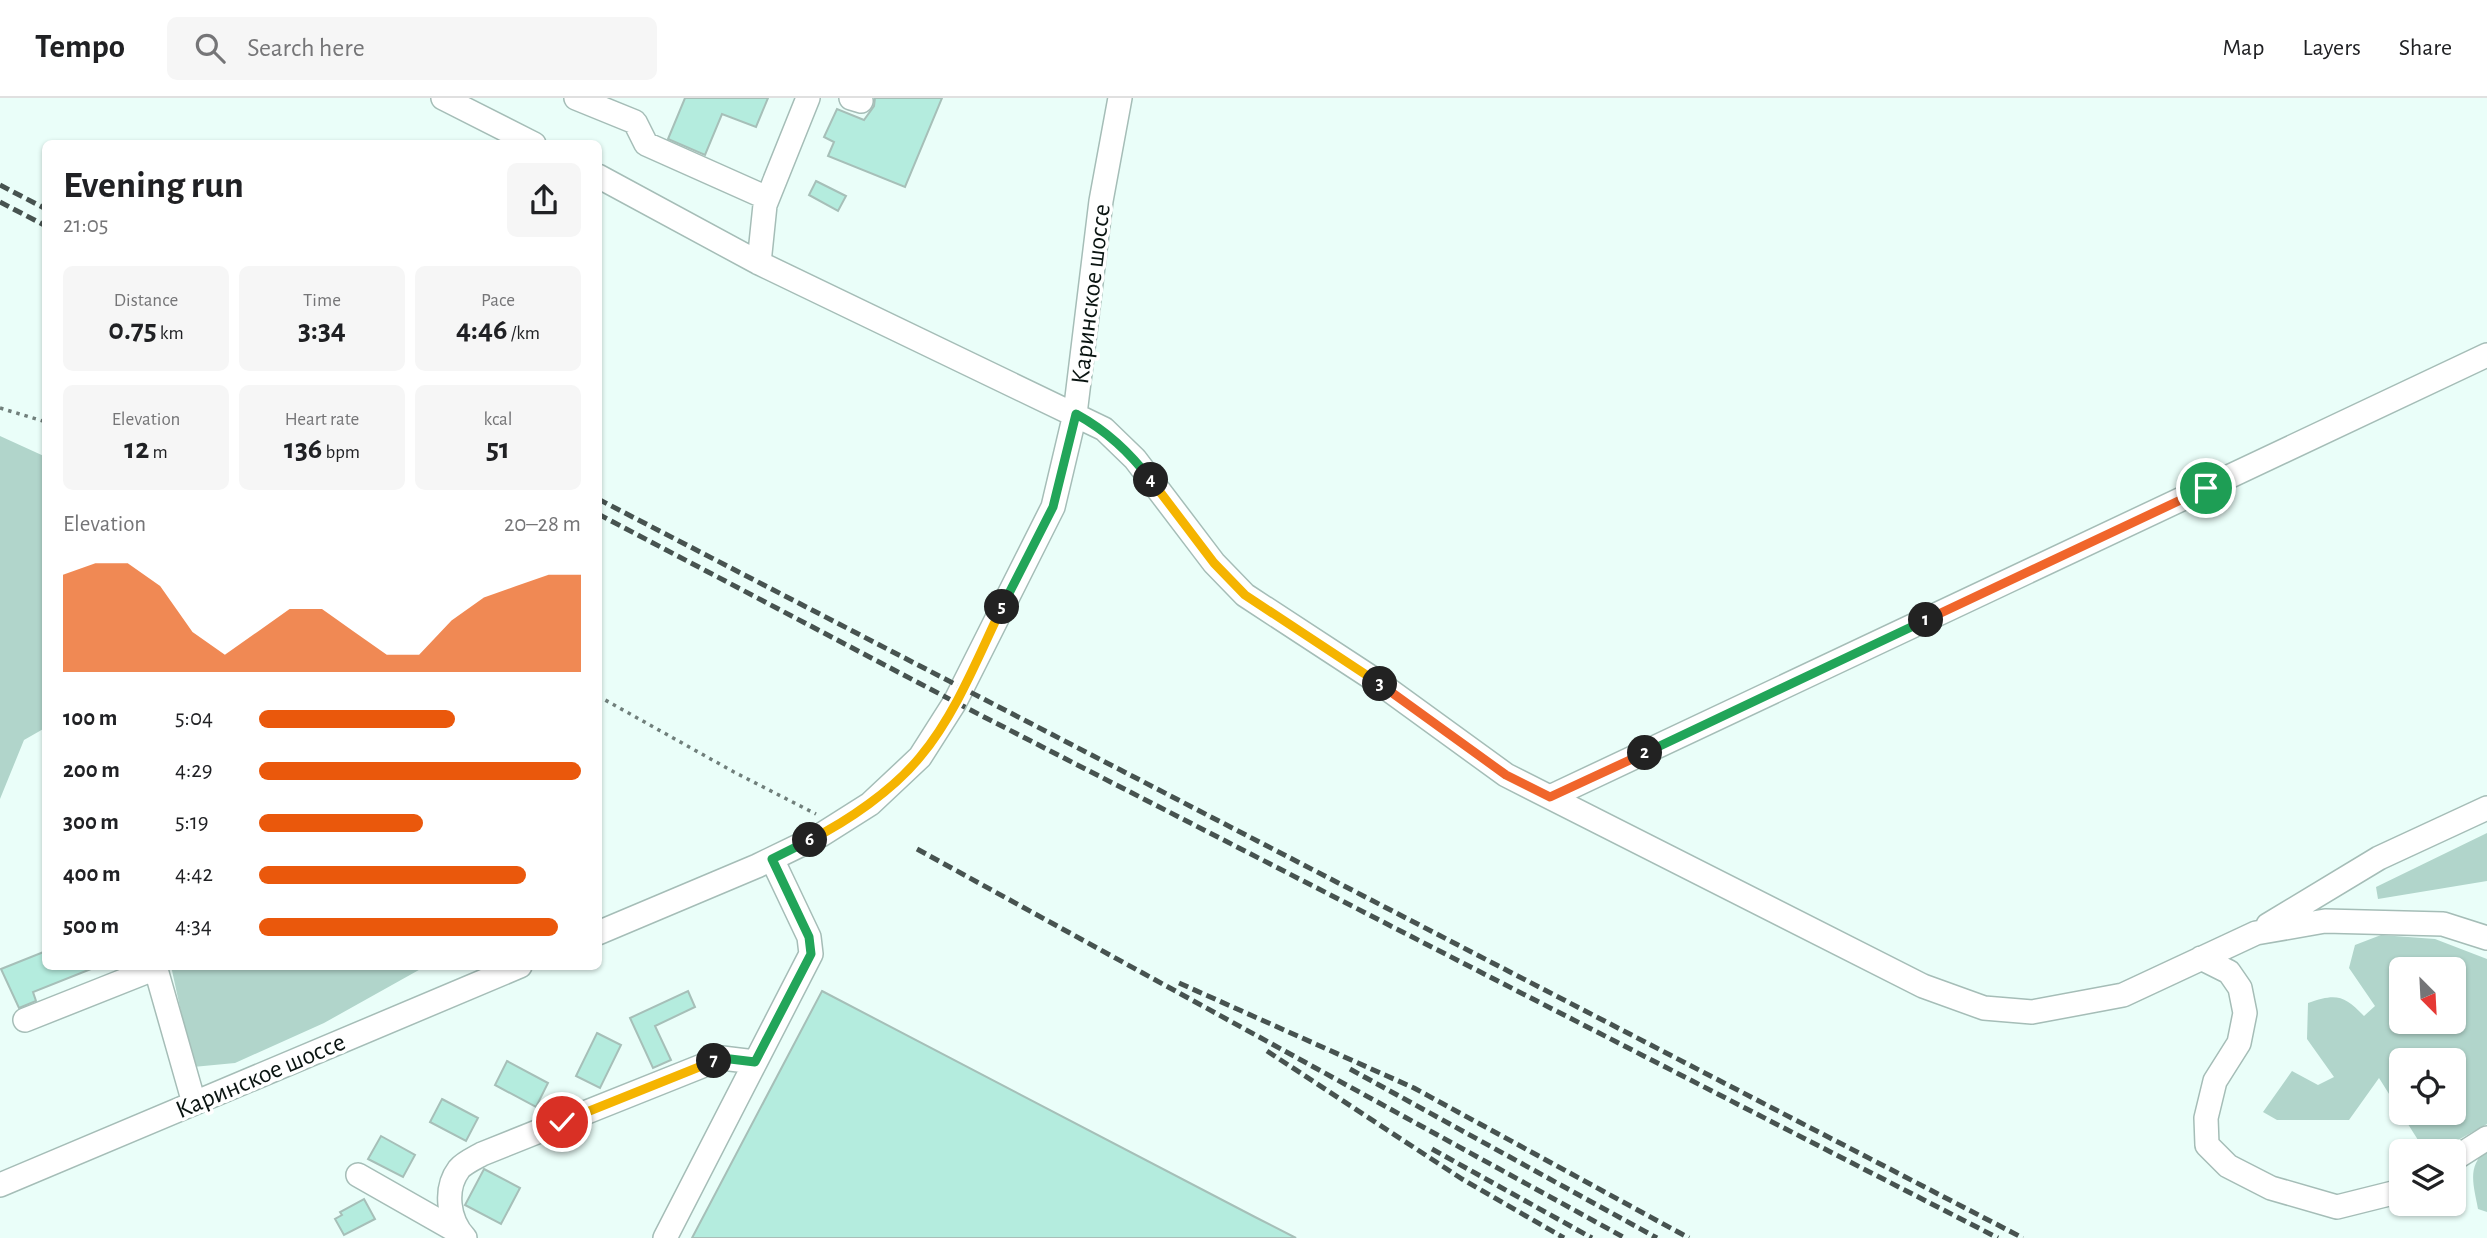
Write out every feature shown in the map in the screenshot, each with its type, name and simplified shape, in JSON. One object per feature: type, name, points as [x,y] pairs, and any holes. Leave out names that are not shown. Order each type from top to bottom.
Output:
[{"type":"street","points":[[443,98],[526,140]]},
{"type":"street","points":[[576,98],[635,122],[646,144],[767,198]]},
{"type":"street","points":[[758,264],[767,198],[808,98]]},
{"type":"street","name":"Каринское шоссе","points":[[602,931],[772,859],[870,804],[920,757],[955,702],[1053,507],[1076,414],[1101,201],[1121,98]]},
{"type":"street","points":[[602,178],[758,264],[1104,429],[1135,459],[1214,563],[1245,595],[1378,682],[1506,775],[1923,986],[1984,1008],[2032,1012],[2123,995],[2256,933],[2379,858],[2487,808]]},
{"type":"street","points":[[1550,797],[2487,355]]},
{"type":"street","points":[[665,1238],[811,954],[809,937],[772,859]]},
{"type":"street","points":[[2256,933],[2325,921],[2443,924],[2487,938]]},
{"type":"street","points":[[2201,958],[2229,972],[2240,988],[2245,1013],[2239,1043],[2215,1081],[2206,1118],[2207,1145],[2228,1166],[2271,1188],[2337,1207],[2389,1194]]},
{"type":"street","points":[[25,1020],[148,970]]},
{"type":"street","points":[[156,970],[194,1103]]},
{"type":"street","name":"Каринское шоссе","points":[[0,1185],[510,970]]},
{"type":"street","points":[[462,1235],[449,1200],[450,1184],[460,1167],[722,1058],[755,1062]]},
{"type":"street","points":[[2466,1151],[2487,1138]]},
{"type":"street","points":[[358,1175],[462,1235]]},
{"type":"path","points":[[0,408],[42,421]]},
{"type":"path","points":[[602,698],[836,825]]},
{"type":"green space","points":[[0,436],[42,455],[42,730],[24,740],[0,799]]},
{"type":"green space","points":[[2487,833],[2487,881],[2378,899],[2376,887]]},
{"type":"green space","points":[[2381,935],[2435,939],[2487,959],[2487,1124],[2460,1139],[2417,1139],[2409,1125],[2466,1125],[2466,1048],[2389,1048],[2389,1094],[2379,1078],[2349,1120],[2277,1120],[2263,1112],[2292,1071],[2318,1085],[2334,1077],[2307,1039],[2308,1003],[2339,998],[2351,1004],[2364,1016],[2375,1006],[2349,968],[2355,945]]},
{"type":"green space","points":[[172,970],[419,970],[324,1023],[235,1063],[193,1067]]},
{"type":"green space","points":[[2487,1150],[2487,1212],[2478,1209],[2473,1177],[2476,1163]]},
{"type":"building","points":[[685,98],[768,98],[756,127],[722,114],[705,155],[668,139]]},
{"type":"building","points":[[875,98],[942,98],[905,187],[828,156],[834,142],[824,137],[837,109],[864,120],[874,106]]},
{"type":"building","points":[[816,181],[846,196],[838,211],[809,195]]},
{"type":"building","points":[[42,953],[42,970],[88,970],[33,992],[36,1001],[19,1008],[1,969]]},
{"type":"building","points":[[688,991],[695,1007],[655,1026],[671,1060],[653,1068],[630,1018]]},
{"type":"building","points":[[822,991],[1255,1217],[1296,1238],[692,1238]]},
{"type":"building","points":[[597,1033],[621,1045],[600,1088],[576,1076]]},
{"type":"building","points":[[507,1061],[548,1083],[536,1107],[495,1085]]},
{"type":"building","points":[[442,1099],[478,1118],[466,1141],[430,1122]]},
{"type":"building","points":[[381,1136],[415,1155],[403,1177],[368,1159]]},
{"type":"building","points":[[484,1169],[520,1188],[501,1224],[465,1205]]},
{"type":"building","points":[[364,1199],[375,1219],[344,1235],[335,1219],[342,1215],[340,1212]]},
{"type":"railway","points":[[0,185],[42,207]]},
{"type":"railway","points":[[0,202],[42,224]]},
{"type":"railway","points":[[602,501],[2023,1238]]},
{"type":"railway","points":[[602,516],[955,702],[1998,1238]]},
{"type":"railway","points":[[917,849],[1625,1238]]},
{"type":"railway","points":[[1179,983],[1414,1088],[1689,1238]]},
{"type":"railway","points":[[1267,1051],[1462,1179],[1564,1238]]},
{"type":"railway","points":[[1350,1069],[1657,1238]]},
{"type":"railway","points":[[1432,1149],[1592,1238]]},
{"type":"route","points":[[562,1122],[722,1058],[755,1062],[811,954],[809,937],[772,859],[821,835],[870,804],[920,757],[955,702],[1053,507],[1076,414],[1104,429],[1135,459],[1214,563],[1245,595],[1378,682],[1506,775],[1550,797],[2206,488]]}]
